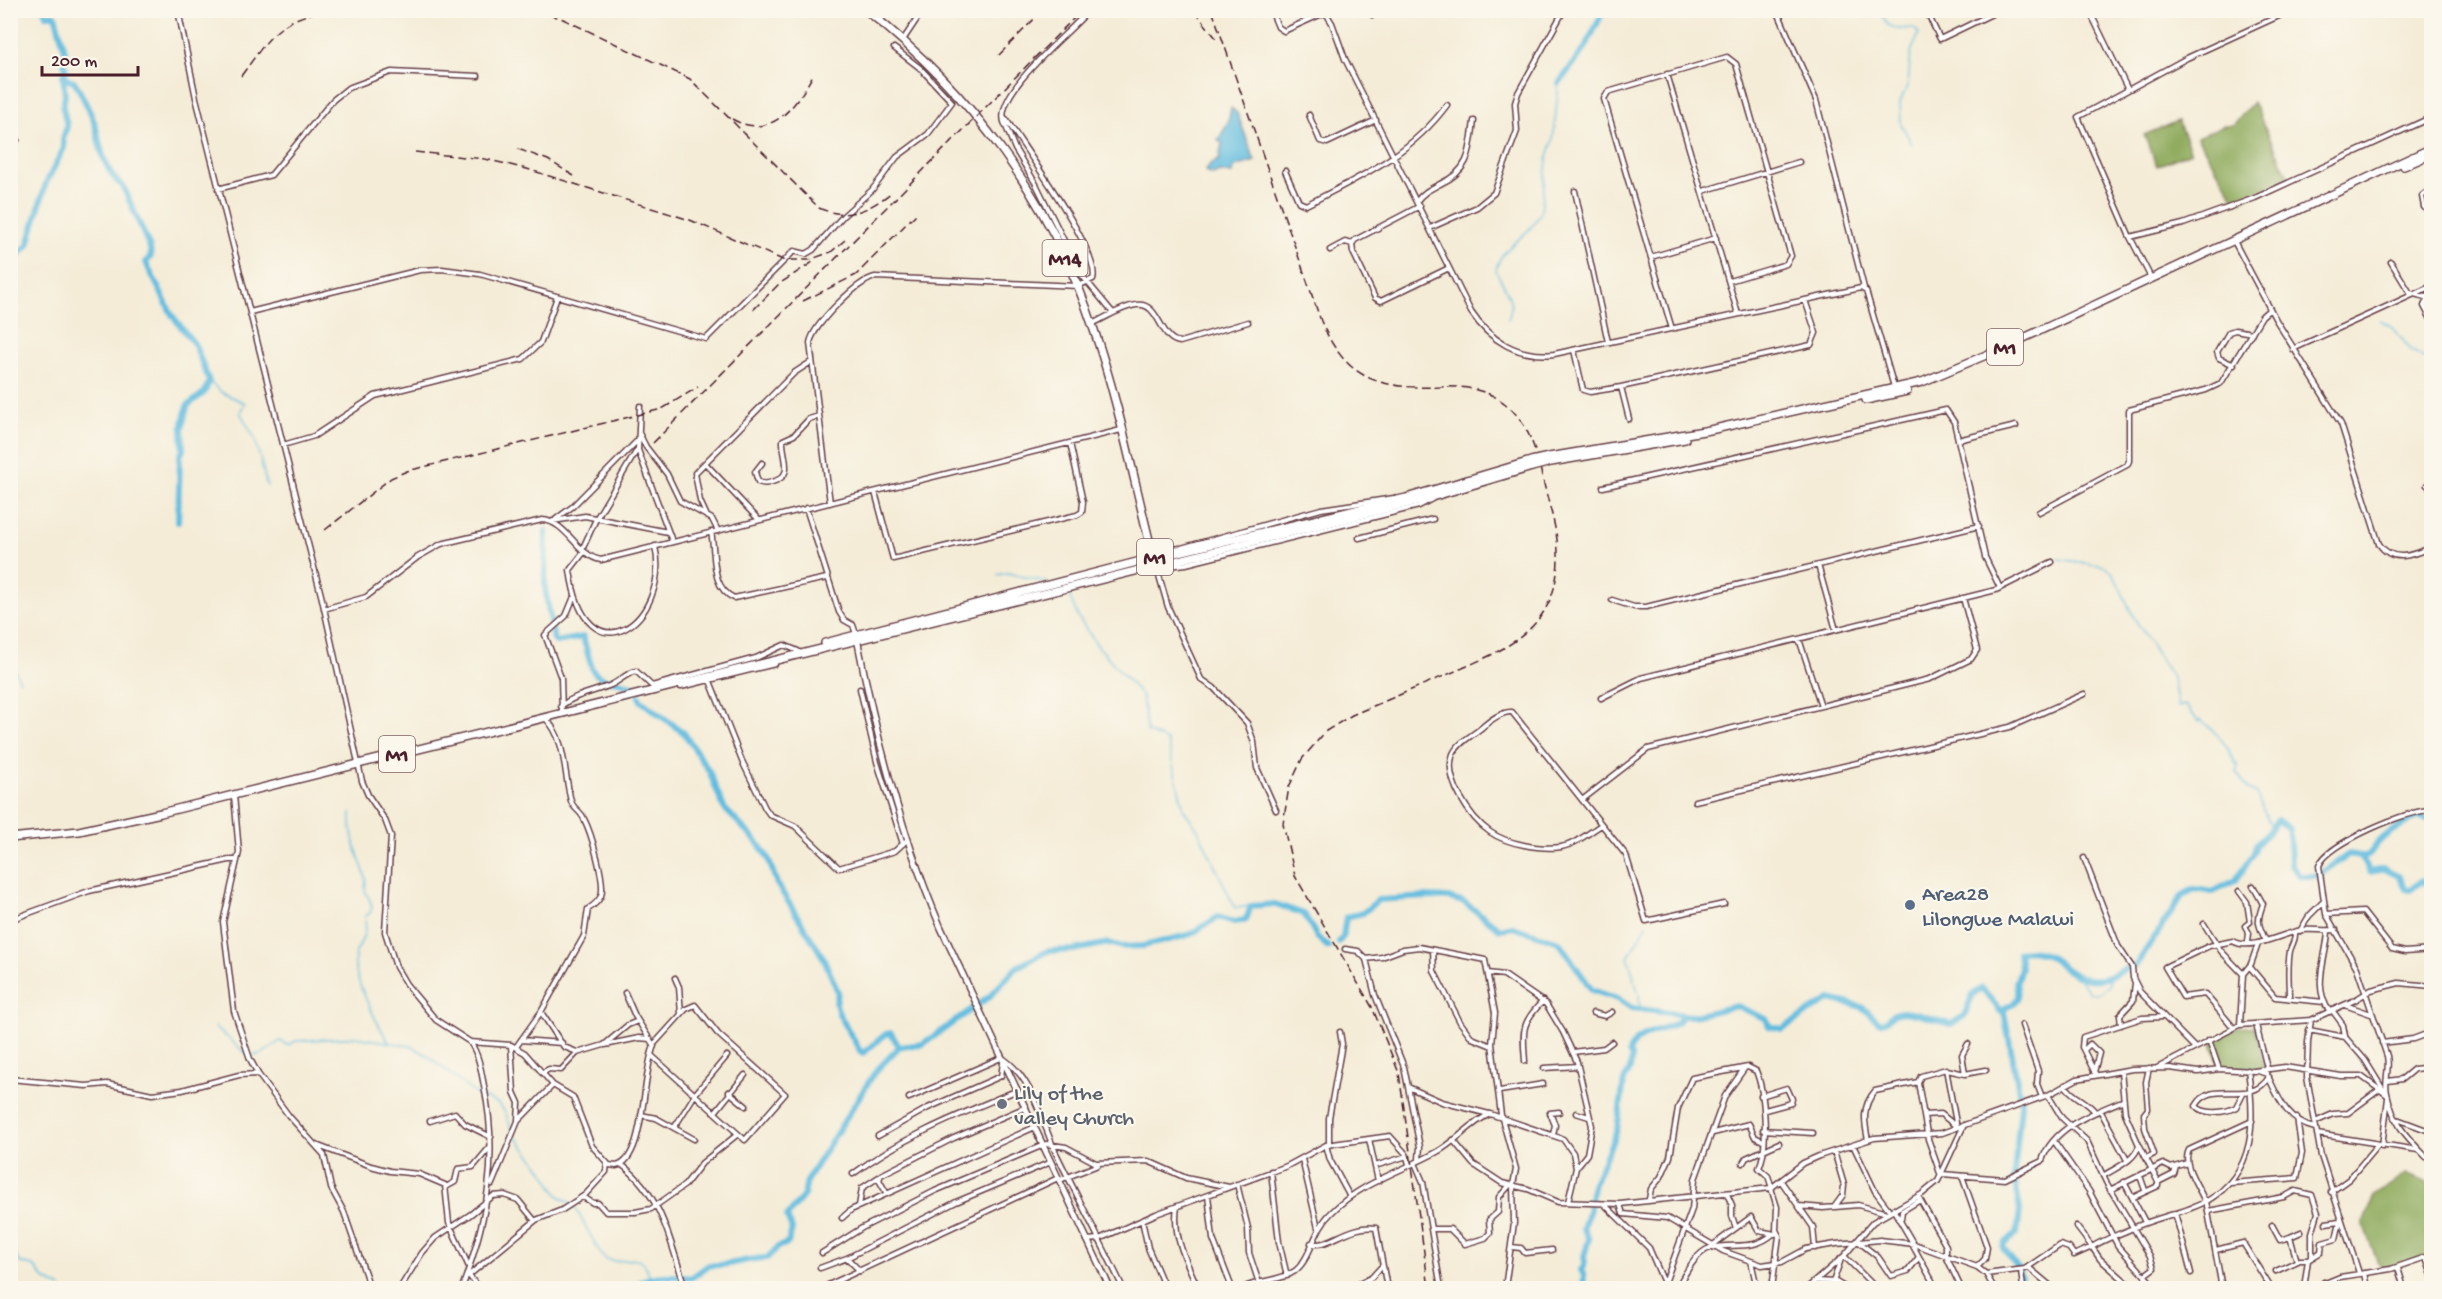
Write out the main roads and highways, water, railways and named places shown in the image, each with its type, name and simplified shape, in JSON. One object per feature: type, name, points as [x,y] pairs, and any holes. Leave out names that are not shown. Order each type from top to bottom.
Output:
[{"type":"highway","name":"M14","points":[[866,10],[903,41],[952,88],[987,129],[1038,196],[1078,286],[1092,324],[1155,561]]},
{"type":"highway","name":"M1","points":[[1895,391],[1967,363],[2432,148]]},
{"type":"highway","name":"M1","points":[[783,658],[798,651],[1406,498],[1550,459],[1671,442],[1895,391],[1970,367],[2432,154]]},
{"type":"highway","name":"M1","points":[[1155,561],[1437,495],[1532,464]]},
{"type":"highway","name":"M1","points":[[10,838],[93,829],[544,717],[561,710],[654,688],[665,688],[857,637]]},
{"type":"main road","points":[[857,637],[905,842],[938,921],[1110,1288]]},
{"type":"water","points":[[1231,108],[1237,113],[1255,161],[1235,167],[1232,174],[1219,172],[1213,175],[1205,172],[1210,164],[1219,160],[1222,143],[1218,140],[1228,123]]},
{"type":"waterway","points":[[10,264],[28,245],[46,183],[64,148],[63,139],[67,126],[63,108],[65,51],[55,15],[46,15],[44,10]]},
{"type":"waterway","points":[[1559,83],[1585,48],[1604,10]]},
{"type":"waterway","points":[[1890,10],[1882,15],[1888,25],[1898,29],[1914,28],[1919,34],[1911,52],[1908,84],[1900,102],[1901,124],[1912,144]]},
{"type":"waterway","points":[[63,76],[74,81],[86,104],[95,124],[108,168],[123,186],[150,248],[151,256],[146,262],[148,267],[172,315],[195,345],[209,381],[205,392],[187,406],[182,429],[183,450],[180,456],[178,522]]},
{"type":"waterway","points":[[1541,212],[1547,160],[1553,140],[1559,83]]},
{"type":"waterway","points":[[1533,225],[1540,214]]},
{"type":"waterway","points":[[1508,319],[1510,300],[1496,271],[1505,252],[1532,226]]},
{"type":"waterway","points":[[2380,320],[2391,326],[2412,351],[2432,362]]},
{"type":"waterway","points":[[209,381],[221,392],[245,403],[240,412],[255,439],[267,486]]},
{"type":"waterway","points":[[546,531],[545,589],[554,640],[556,642],[583,637]]},
{"type":"waterway","points":[[2059,559],[2105,566],[2113,573],[2133,616],[2173,679],[2178,707],[2185,705],[2199,722],[2201,720],[2223,741],[2238,766],[2236,772],[2249,790],[2256,794],[2271,827]]},
{"type":"waterway","points":[[997,575],[1008,573],[1046,582]]},
{"type":"waterway","points":[[1068,592],[1078,617],[1097,645],[1142,696],[1147,732],[1167,741],[1184,810],[1197,828],[1235,908],[1251,906]]},
{"type":"waterway","points":[[584,641],[591,665]]},
{"type":"waterway","points":[[10,660],[20,681]]},
{"type":"waterway","points":[[592,669],[602,678],[627,684],[638,691]]},
{"type":"waterway","points":[[639,697],[641,701],[684,733],[709,771],[724,808],[758,843],[768,858],[777,884],[823,957],[838,992],[836,1004],[839,1014],[860,1051],[863,1053],[886,1034],[891,1033],[899,1047]]},
{"type":"waterway","points":[[351,813],[353,836],[365,875],[366,893],[372,906],[371,912],[365,917],[365,932],[356,952],[356,972],[365,998],[389,1042]]},
{"type":"waterway","points":[[2361,856],[2369,854],[2387,835],[2408,822],[2419,817],[2432,820]]},
{"type":"waterway","points":[[1339,942],[1343,937],[1346,917],[1363,913],[1378,900],[1449,898],[1465,903],[1500,929],[1513,927],[1559,942],[1592,990],[1618,999],[1632,1008],[1693,1016],[1737,1006],[1766,1019],[1769,1026],[1782,1029],[1830,999],[1862,1007],[1880,1023],[1886,1022],[1891,1016],[1907,1012],[1951,1024],[1964,1016],[1973,994],[1982,988],[2001,1012],[2004,1013],[2005,1008],[2013,1004],[2018,997],[2016,983],[2021,968],[2019,952],[2033,951],[2044,954],[2076,975],[2087,979],[2104,979],[2136,965],[2183,895],[2194,889],[2213,892],[2236,880],[2254,853],[2256,845],[2277,820],[2289,829],[2291,863],[2299,876],[2317,876],[2349,854],[2361,856],[2370,872],[2384,869],[2399,876],[2406,889],[2410,890],[2422,881],[2432,887]]},
{"type":"waterway","points":[[633,1288],[653,1277],[691,1278],[709,1265],[767,1258],[778,1247],[788,1243],[792,1229],[787,1217],[804,1195],[807,1180],[875,1072],[899,1047],[923,1044],[989,997],[1017,967],[1048,951],[1074,950],[1109,943],[1122,947],[1143,946],[1191,934],[1218,917],[1234,922],[1246,920],[1251,906],[1275,904],[1304,914],[1317,937],[1328,947]]},
{"type":"waterway","points":[[1638,992],[1628,957],[1647,925]]},
{"type":"waterway","points":[[2078,977],[2090,993],[2100,993],[2109,985],[2109,979],[2126,968]]},
{"type":"waterway","points":[[1639,995],[1640,1008]]},
{"type":"waterway","points":[[2004,1013],[2021,1102]]},
{"type":"waterway","points":[[1583,1288],[1584,1276],[1581,1270],[1585,1263],[1584,1256],[1589,1239],[1583,1229],[1589,1213],[1593,1186],[1617,1130],[1624,1081],[1632,1058],[1629,1052],[1640,1038],[1670,1026],[1683,1016]]},
{"type":"waterway","points":[[215,1027],[249,1056],[262,1054],[280,1041],[288,1045],[296,1041],[356,1037],[411,1046],[427,1055],[474,1093],[499,1104],[505,1112],[512,1131]]},
{"type":"waterway","points":[[2014,1173],[2021,1106]]},
{"type":"waterway","points":[[514,1135],[539,1165],[558,1195],[574,1205],[600,1253],[606,1259],[615,1261],[638,1259],[644,1263],[651,1279]]},
{"type":"waterway","points":[[2014,1176],[2020,1210],[2017,1234],[2005,1243],[2003,1248],[2019,1271],[2021,1288]]},
{"type":"waterway","points":[[10,1244],[19,1262],[35,1267],[44,1279],[61,1288]]},
{"type":"waterway","points":[[669,1276],[669,1288]]},
{"type":"railway","points":[[241,76],[268,41],[285,25],[296,19],[327,10]]},
{"type":"railway","points":[[536,10],[563,19],[690,79],[819,208],[839,214],[858,212],[892,192]]},
{"type":"railway","points":[[999,55],[1043,10]]},
{"type":"railway","points":[[653,443],[1082,10]]},
{"type":"railway","points":[[1194,10],[1216,38]]},
{"type":"railway","points":[[1212,10],[1321,321],[1331,341],[1354,368],[1382,383],[1399,386],[1469,388],[1497,398],[1508,407],[1518,416],[1531,439],[1556,530],[1558,546],[1556,580],[1549,602],[1538,620],[1524,634],[1487,657],[1352,715],[1326,731],[1302,759],[1289,787],[1283,824],[1295,876],[1372,1007],[1399,1073],[1429,1288]]},
{"type":"railway","points":[[732,119],[747,125],[760,126],[772,122],[792,107],[814,73]]},
{"type":"railway","points":[[518,149],[548,160],[574,176]]},
{"type":"railway","points":[[415,152],[485,159],[527,169],[690,220],[783,260],[809,260],[831,252],[845,240]]},
{"type":"railway","points":[[803,301],[856,275],[917,213]]},
{"type":"railway","points":[[753,310],[779,284],[816,260]]},
{"type":"railway","points":[[325,530],[391,478],[407,471],[662,409],[698,387]]},
{"type":"place","name":"Area28 Lilongwe Malawi","points":[[1910,905]]},
{"type":"place","name":"Lily of the valley Church","points":[[1002,1104]]}]
